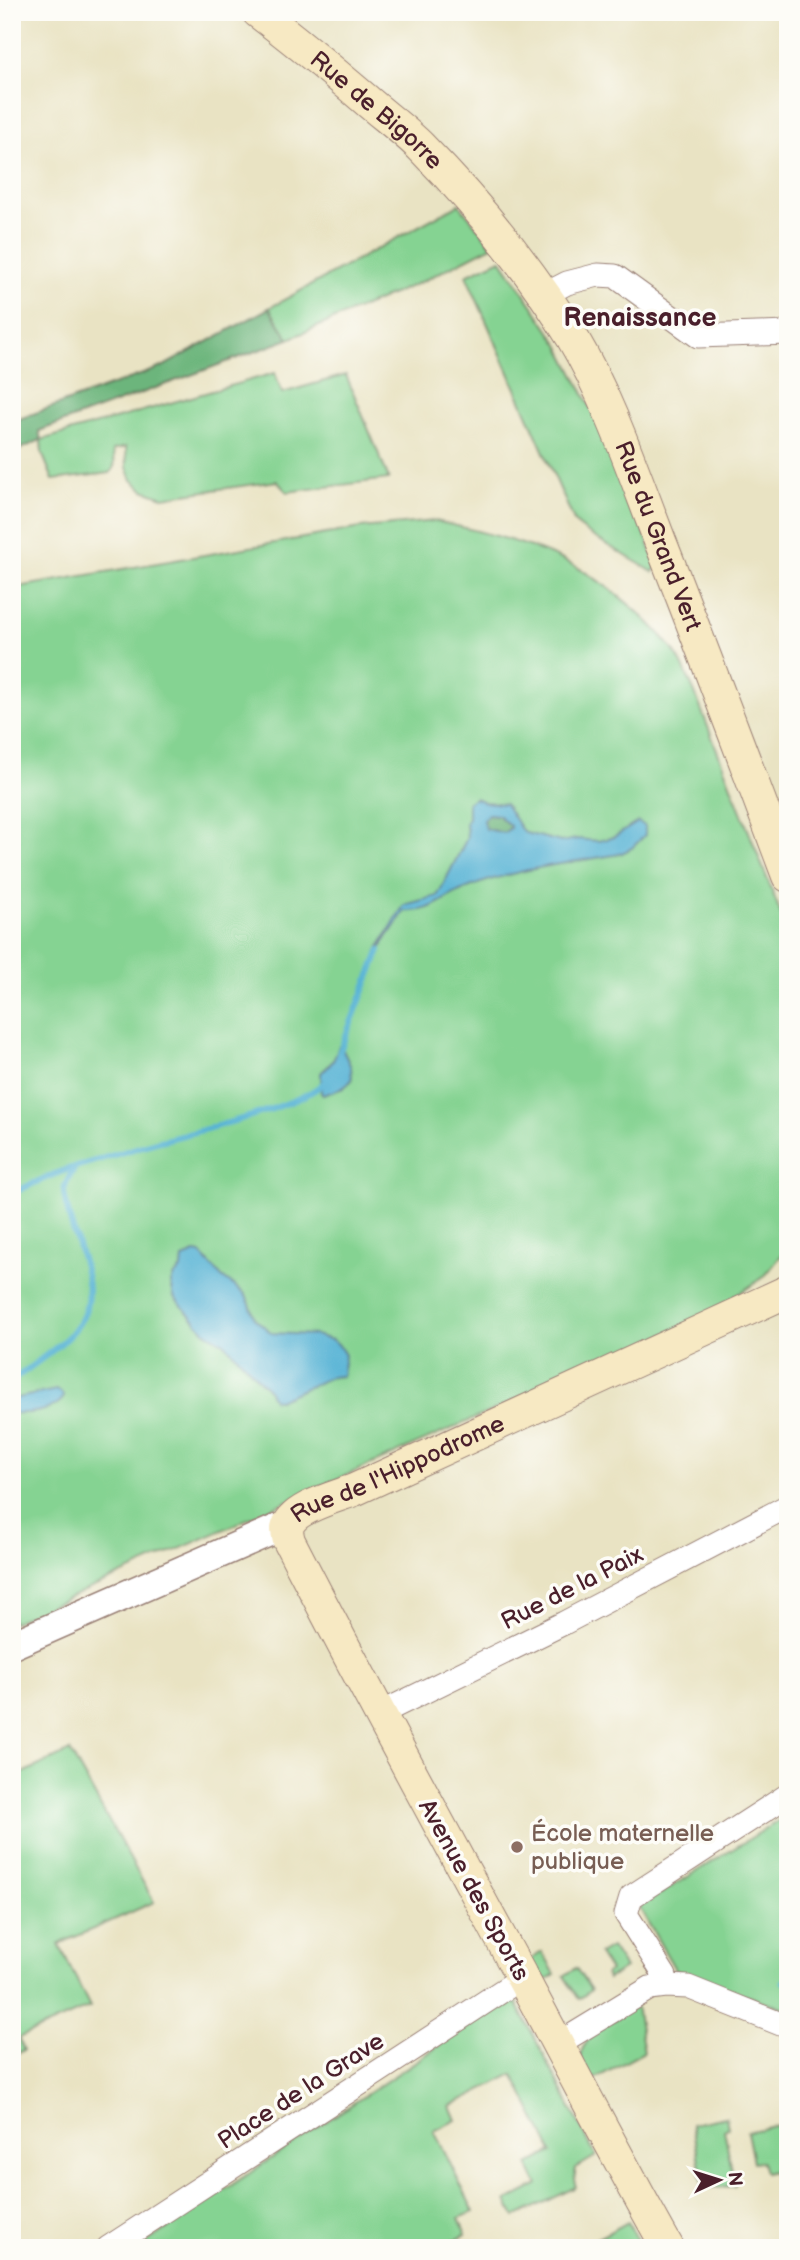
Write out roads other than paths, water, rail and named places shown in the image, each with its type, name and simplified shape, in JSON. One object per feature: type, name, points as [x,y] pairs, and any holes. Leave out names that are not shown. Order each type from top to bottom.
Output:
[{"type":"main road","name":"Rue de Bigorre","points":[[258,12],[419,145],[484,218]]},
{"type":"main road","name":"Rue du Grand Vert","points":[[484,218],[544,295],[592,374],[703,650],[788,876]]},
{"type":"main road","name":"Rue de l'Hippodrome","points":[[287,1529],[293,1516],[304,1510],[367,1485],[788,1291]]},
{"type":"main road","name":"Avenue des Sports","points":[[287,1529],[289,1541],[379,1714],[668,2248]]},
{"type":"street","points":[[544,295],[567,283],[598,275],[615,276],[698,336],[788,333]]},
{"type":"street","name":"Rue de la Paix","points":[[379,1714],[564,1623],[788,1506]]},
{"type":"street","name":"Rue de l'Hippodrome","points":[[12,1645],[276,1529],[287,1529]]},
{"type":"street","points":[[666,1986],[665,1976],[626,1914],[631,1897],[788,1795]]},
{"type":"street","name":"Place de la Grave","points":[[108,2248],[522,1978]]},
{"type":"street","points":[[558,2044],[650,1988],[666,1986],[688,1987],[788,2027]]},
{"type":"water","points":[[475,798],[484,802],[505,804],[526,833],[561,842],[577,839],[598,841],[614,837],[638,822],[645,826],[645,835],[632,848],[620,854],[503,876],[465,889],[423,910],[405,911],[381,950],[377,951],[404,905],[437,896],[467,838],[468,802]],"holes":[[[488,814],[498,815],[510,826],[504,833],[486,829],[483,821]]]},
{"type":"water","points":[[339,1046],[351,1067],[352,1080],[343,1088],[323,1095],[321,1073],[333,1061]]},
{"type":"water","points":[[195,1253],[201,1254],[222,1277],[245,1294],[255,1319],[272,1333],[315,1335],[338,1344],[345,1355],[342,1376],[331,1377],[278,1400],[273,1399],[267,1388],[232,1351],[204,1331],[174,1297],[171,1283],[173,1277],[182,1268],[183,1258]]},
{"type":"water","points":[[56,1390],[64,1397],[54,1406],[33,1412],[12,1413],[12,1399]]},
{"type":"waterway","points":[[339,1053],[380,950]]},
{"type":"waterway","points":[[12,1193],[64,1170],[270,1110],[314,1091],[325,1081]]},
{"type":"waterway","points":[[12,1381],[64,1340],[78,1325],[85,1312],[88,1298],[85,1269],[64,1193],[75,1167]]},
{"type":"waterway","points":[[784,1982],[788,1980]]},
{"type":"place","name":"École maternelle publique","points":[[517,1847]]},
{"type":"district","name":"Renaissance","points":[[640,318]]}]
